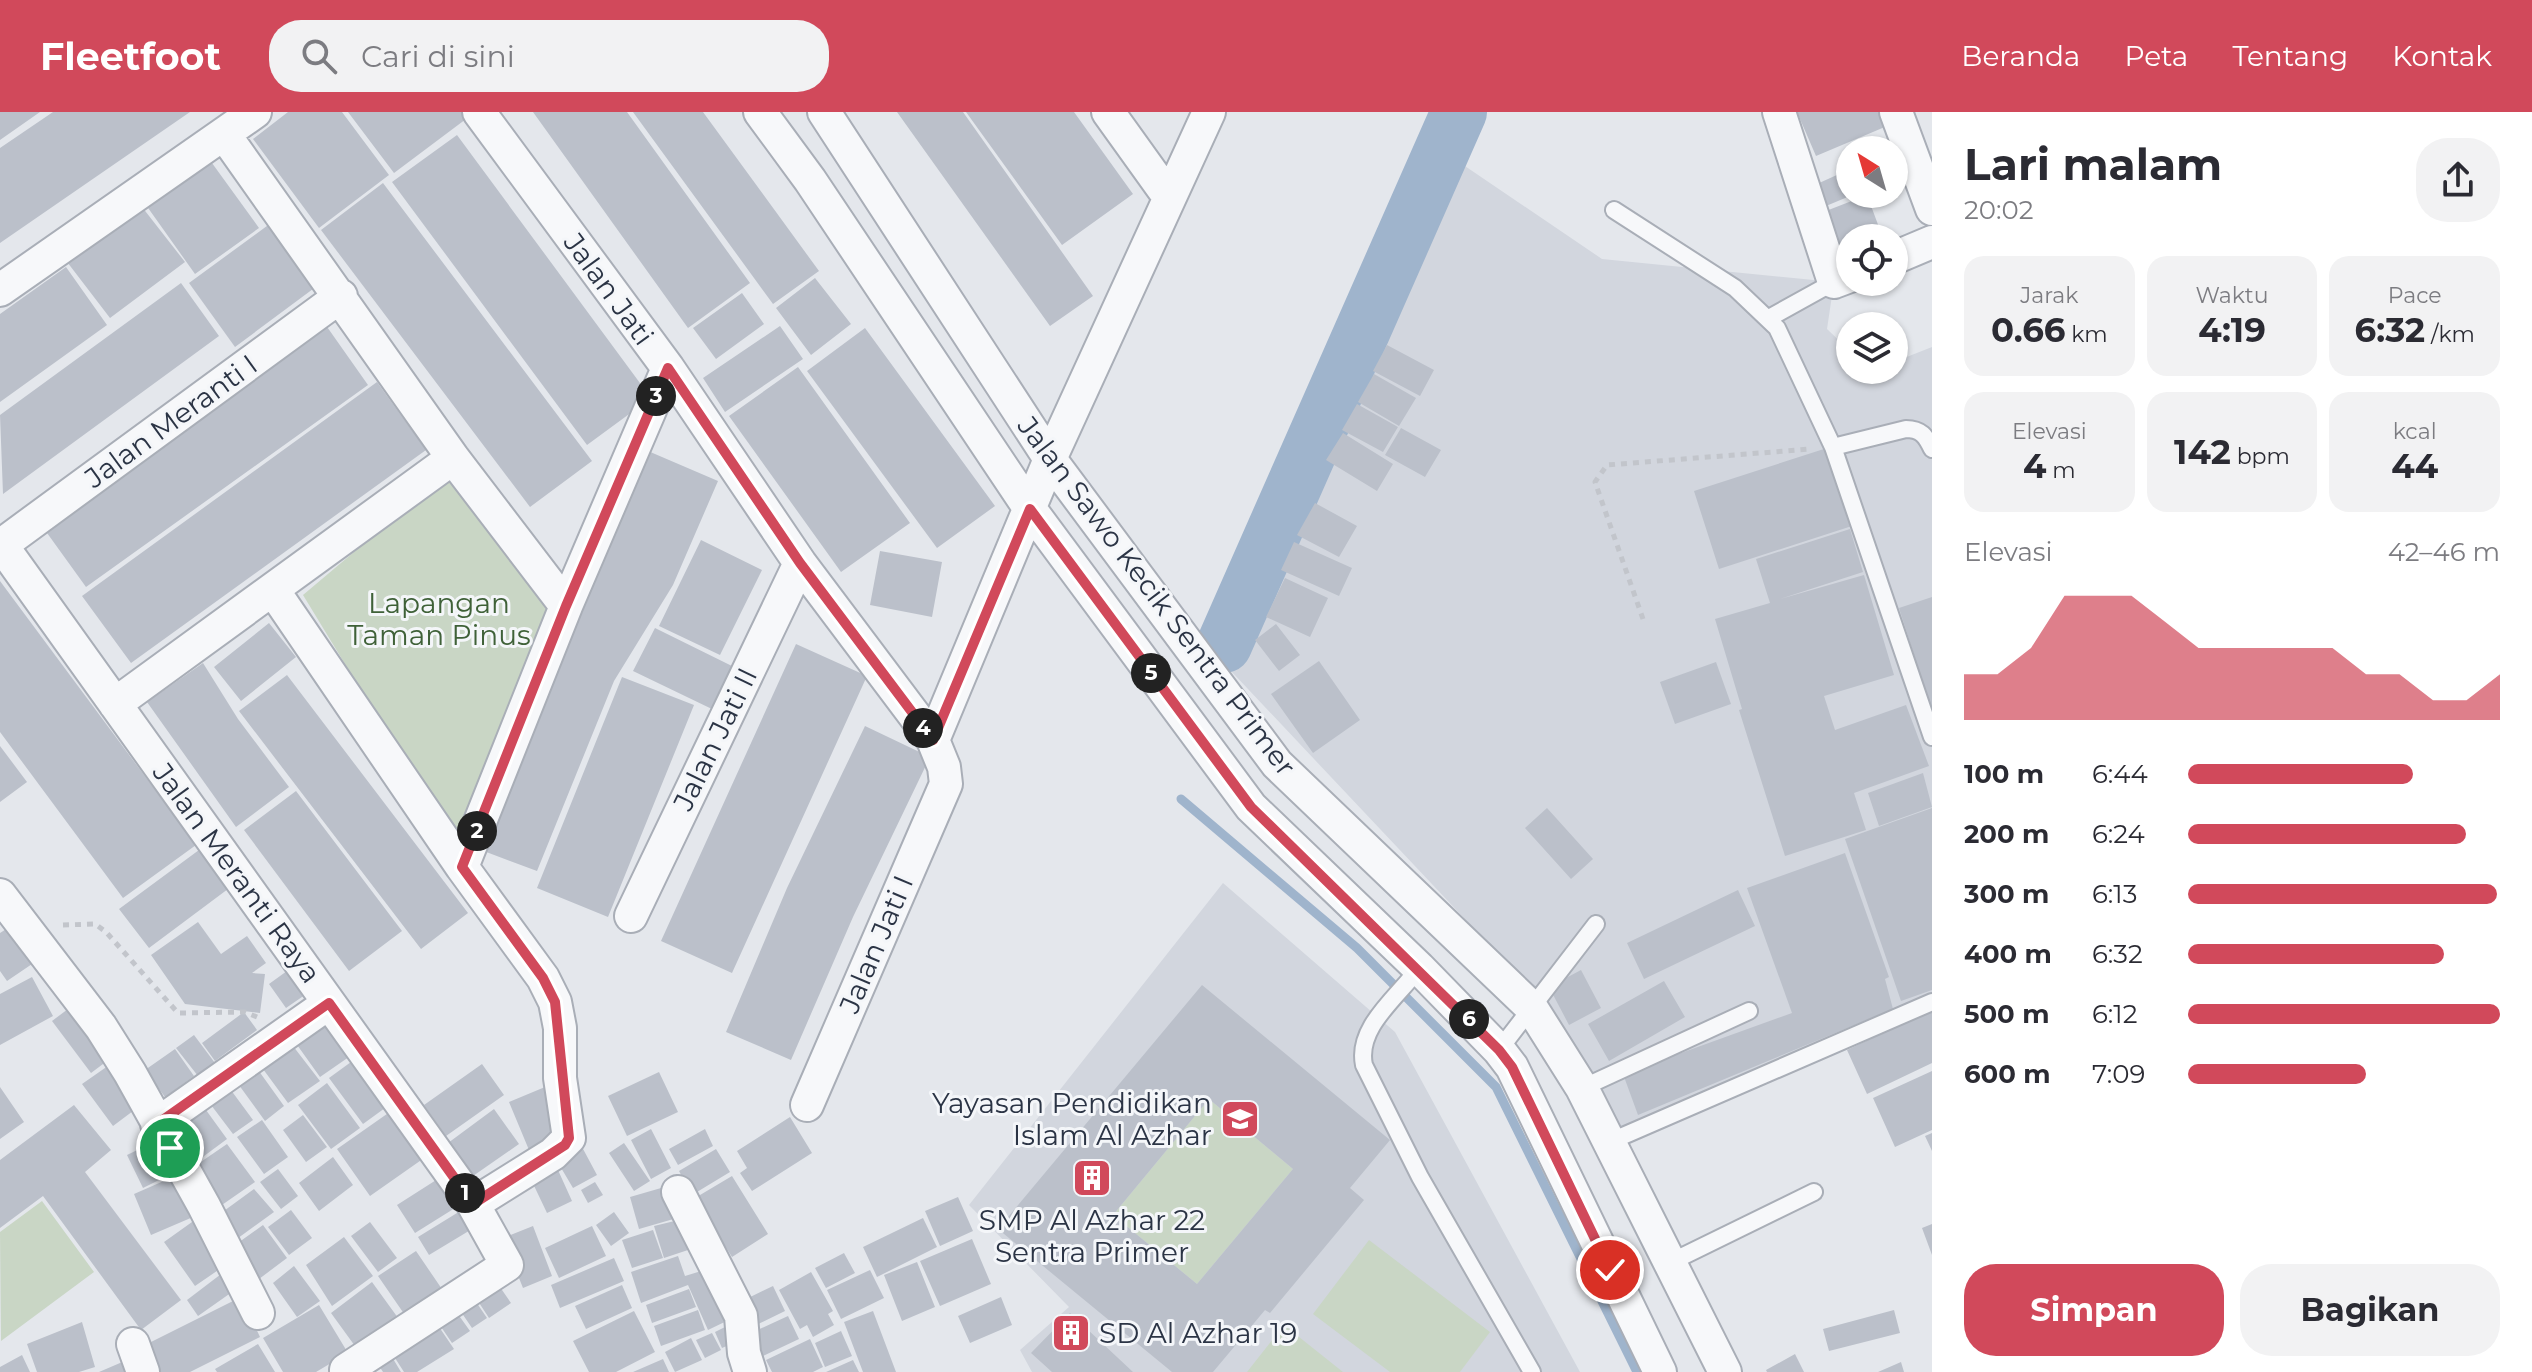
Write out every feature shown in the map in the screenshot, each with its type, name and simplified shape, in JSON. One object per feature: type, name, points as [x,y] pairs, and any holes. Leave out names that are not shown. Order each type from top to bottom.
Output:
[{"type":"street","points":[[0,290],[255,112]]},
{"type":"street","name":"Jalan Jati","points":[[479,112],[668,368],[800,563],[933,740],[944,767],[946,784]]},
{"type":"street","name":"Jalan Sawo Kecik Sentra Primer","points":[[760,112],[810,180],[1030,509],[1251,807],[1499,1050],[1512,1067],[1660,1372]]},
{"type":"street","name":"Jalan Sawo Kecik Sentra Primer","points":[[824,112],[1050,459],[1277,764],[1531,1007],[1582,1088],[1725,1372]]},
{"type":"street","points":[[1108,112],[1169,197]]},
{"type":"street","points":[[933,740],[1050,459],[1209,112]]},
{"type":"street","points":[[1779,112],[1836,263]]},
{"type":"street","points":[[1896,112],[1932,209]]},
{"type":"street","points":[[224,134],[453,458],[566,606]]},
{"type":"street","points":[[810,180],[852,151]]},
{"type":"street","points":[[1908,252],[1932,242]]},
{"type":"street","name":"Jalan Meranti I","points":[[0,545],[341,296]]},
{"type":"street","points":[[462,867],[566,606],[668,368]]},
{"type":"street","points":[[115,704],[453,458]]},
{"type":"street","name":"Jalan Meranti Raya","points":[[0,545],[473,1204],[507,1265],[346,1370]]},
{"type":"street","name":"Jalan Jati II","points":[[631,916],[800,563]]},
{"type":"street","points":[[273,590],[462,867],[543,978],[555,1002],[569,1138],[553,1154],[473,1204]]},
{"type":"street","points":[[1251,807],[1277,764]]},
{"type":"street","name":"Jalan Jati I","points":[[807,1105],[946,784]]},
{"type":"street","points":[[0,895],[101,1027],[204,1206],[258,1313]]},
{"type":"street","points":[[157,1124],[329,1003]]},
{"type":"street","points":[[678,1192],[741,1316],[744,1353],[750,1372]]},
{"type":"lane","points":[[1614,210],[1735,288],[1769,318],[1786,344],[1833,447],[1932,737]]},
{"type":"lane","points":[[1769,318],[1836,282]]},
{"type":"lane","points":[[1833,447],[1895,430],[1916,429],[1925,436],[1932,449]]},
{"type":"lane","points":[[1499,1050],[1596,924]]},
{"type":"lane","points":[[1416,971],[1369,1030],[1361,1051],[1364,1065],[1420,1177],[1532,1372]]},
{"type":"lane","points":[[1609,1142],[1932,1002]]},
{"type":"lane","points":[[1582,1088],[1749,1011]]},
{"type":"lane","points":[[1671,1262],[1814,1192]]},
{"type":"path","points":[[1643,619],[1595,482],[1598,473],[1607,465],[1833,447]]},
{"type":"path","points":[[53,923],[95,924],[106,932],[178,1013],[245,1012],[291,1030]]},
{"type":"shaded area","points":[[1459,162],[1602,259],[1834,282],[1827,329],[1836,338],[1836,384],[1908,384],[1908,356],[1932,347],[1932,999],[1621,1127],[1547,1006],[1231,671]]},
{"type":"shaded area","name":"Yayasan Pendidikan Islam Al Azhar","points":[[1223,883],[1395,1032],[1580,1372],[1032,1372],[1020,1350],[1069,1307],[969,1205]]},
{"type":"green space","name":"Lapangan Taman Pinus","points":[[450,471],[561,603],[466,863],[303,595]]},
{"type":"green space","points":[[1209,1099],[1293,1169],[1197,1284],[1113,1215]]},
{"type":"green space","points":[[42,1201],[94,1272],[1,1341],[0,1232]]},
{"type":"green space","points":[[1369,1240],[1490,1332],[1460,1372],[1390,1372],[1313,1314]]},
{"type":"green space","points":[[1284,1325],[1343,1372],[1247,1372]]},
{"type":"building","points":[[0,112],[40,112],[0,140]]},
{"type":"building","points":[[53,112],[190,112],[0,243],[0,148]]},
{"type":"building","points":[[288,112],[342,112],[389,175],[319,228],[253,139]]},
{"type":"building","points":[[348,112],[461,112],[466,119],[394,173]]},
{"type":"building","points":[[533,112],[627,112],[750,283],[688,328]]},
{"type":"building","points":[[633,112],[703,112],[819,271],[773,304]]},
{"type":"building","points":[[897,112],[963,112],[1093,296],[1050,326]]},
{"type":"building","points":[[966,112],[1074,112],[1133,194],[1062,245]]},
{"type":"building","points":[[1797,112],[1895,112],[1899,121],[1863,136],[1836,136],[1836,148],[1816,156]]},
{"type":"building","points":[[457,135],[651,398],[587,445],[392,182]]},
{"type":"building","points":[[204,152],[259,228],[195,274],[141,198]]},
{"type":"building","points":[[1836,175],[1836,202],[1826,206],[1817,184]]},
{"type":"building","points":[[383,183],[592,461],[530,507],[321,230]]},
{"type":"building","points":[[135,198],[185,262],[110,318],[61,254]]},
{"type":"building","points":[[1836,207],[1872,208],[1878,224],[1836,224],[1836,237],[1826,211]]},
{"type":"building","points":[[271,223],[317,286],[235,347],[189,283]]},
{"type":"building","points":[[66,267],[107,325],[0,402],[0,314]]},
{"type":"building","points":[[815,278],[851,324],[811,355],[776,308]]},
{"type":"building","points":[[181,283],[219,336],[3,494],[0,415]]},
{"type":"building","points":[[742,293],[764,324],[716,359],[693,328]]},
{"type":"building","points":[[325,324],[368,385],[86,587],[42,526]]},
{"type":"building","points":[[780,326],[803,359],[725,412],[703,378]]},
{"type":"building","points":[[865,328],[995,506],[937,548],[807,371]]},
{"type":"building","points":[[1387,345],[1434,370],[1420,396],[1373,371]]},
{"type":"building","points":[[798,367],[910,523],[841,572],[729,416]]},
{"type":"building","points":[[1374,374],[1416,398],[1399,426],[1358,402]]},
{"type":"building","points":[[377,382],[426,450],[131,663],[82,596]]},
{"type":"building","points":[[1357,404],[1398,427],[1383,452],[1342,430]]},
{"type":"building","points":[[1401,428],[1441,450],[1425,477],[1385,455]]},
{"type":"building","points":[[1343,433],[1393,464],[1377,491],[1326,460]]},
{"type":"building","points":[[641,448],[718,481],[673,585],[614,681],[537,871],[481,850]]},
{"type":"building","points":[[1827,448],[1852,526],[1719,569],[1694,491]]},
{"type":"building","points":[[1315,503],[1357,526],[1339,557],[1297,535]]},
{"type":"building","points":[[1850,529],[1863,572],[1780,599],[1864,575],[1894,675],[1824,696],[1835,730],[1906,705],[1929,766],[1854,793],[1866,830],[1785,856],[1739,710],[1742,709],[1715,619],[1770,603],[1756,559]]},
{"type":"building","points":[[701,540],[762,570],[720,655],[659,626]]},
{"type":"building","points":[[1294,542],[1352,568],[1339,596],[1281,570]]},
{"type":"building","points":[[880,551],[942,562],[932,617],[870,605]]},
{"type":"building","points":[[1285,578],[1328,598],[1310,637],[1266,617]]},
{"type":"building","points":[[0,581],[196,845],[123,898],[0,732]]},
{"type":"building","points":[[1932,597],[1932,708],[1931,708],[1899,608]]},
{"type":"building","points":[[269,623],[296,657],[241,701],[214,667]]},
{"type":"building","points":[[1276,624],[1300,655],[1279,671],[1255,640]]},
{"type":"building","points":[[655,628],[736,668],[714,710],[633,671]]},
{"type":"building","points":[[796,644],[867,676],[732,973],[661,941]]},
{"type":"building","points":[[1319,661],[1360,720],[1313,753],[1271,694]]},
{"type":"building","points":[[1716,662],[1731,704],[1675,724],[1660,682]]},
{"type":"building","points":[[203,663],[238,719],[289,787],[236,827],[147,702]]},
{"type":"building","points":[[287,675],[468,913],[421,949],[239,711]]},
{"type":"building","points":[[622,677],[694,705],[608,917],[537,888]]},
{"type":"building","points":[[865,726],[930,757],[853,917],[791,1060],[726,1032],[787,888]]},
{"type":"building","points":[[0,746],[27,782],[0,802]]},
{"type":"building","points":[[1923,773],[1932,807],[1879,826],[1868,793]]},
{"type":"building","points":[[296,791],[402,931],[349,971],[244,830]]},
{"type":"building","points":[[1547,808],[1593,859],[1571,879],[1525,828]]},
{"type":"building","points":[[1932,808],[1932,990],[1901,1001],[1845,839]]},
{"type":"building","points":[[199,850],[228,889],[149,948],[119,909]]},
{"type":"building","points":[[1845,853],[1889,977],[1885,979],[1893,1009],[1638,1115],[1623,1074],[1792,1013],[1747,888]]},
{"type":"building","points":[[1738,890],[1755,926],[1644,979],[1627,943]]},
{"type":"building","points":[[198,922],[221,954],[247,936],[266,963],[252,973],[265,974],[260,1013],[185,1004],[151,955]]},
{"type":"building","points":[[11,926],[35,962],[7,981],[0,971],[0,933]]},
{"type":"building","points":[[298,963],[315,988],[286,1008],[269,984]]},
{"type":"building","points":[[1581,970],[1601,1008],[1569,1025],[1549,987]]},
{"type":"building","points":[[32,977],[53,1016],[0,1045],[0,994]]},
{"type":"building","points":[[1664,981],[1685,1017],[1609,1061],[1588,1024]]},
{"type":"building","name":"SMP Al Azhar 22 Sentra Primer","points":[[1202,985],[1390,1140],[1350,1188],[1364,1200],[1270,1313],[1265,1310],[1213,1372],[1172,1372],[998,1229]],"holes":[[[1209,1099],[1293,1169],[1197,1284],[1113,1215]]]},
{"type":"building","points":[[76,1003],[115,1055],[91,1073],[52,1021]]},
{"type":"building","points":[[1932,1010],[1932,1063],[1867,1094],[1847,1050]]},
{"type":"building","points":[[244,1012],[257,1030],[215,1061],[202,1043]]},
{"type":"building","points":[[334,1015],[359,1050],[320,1077],[295,1042]]},
{"type":"building","points":[[194,1035],[215,1063],[198,1076],[176,1048]]},
{"type":"building","points":[[293,1046],[320,1081],[288,1103],[263,1069]]},
{"type":"building","points":[[175,1049],[194,1076],[165,1097],[145,1070]]},
{"type":"building","points":[[362,1054],[396,1100],[363,1124],[329,1078]]},
{"type":"building","points":[[115,1061],[145,1102],[113,1126],[82,1084]]},
{"type":"building","points":[[482,1064],[504,1095],[446,1136],[424,1105]]},
{"type":"building","points":[[256,1067],[284,1106],[265,1121],[236,1081]]},
{"type":"building","points":[[1932,1071],[1932,1130],[1895,1147],[1873,1098]]},
{"type":"building","points":[[659,1072],[678,1112],[627,1136],[608,1096]]},
{"type":"building","points":[[225,1082],[253,1120],[233,1134],[205,1097]]},
{"type":"building","points":[[327,1083],[360,1128],[331,1149],[298,1105]]},
{"type":"building","points":[[0,1087],[24,1122],[0,1139]]},
{"type":"building","points":[[545,1087],[565,1135],[529,1150],[509,1102]]},
{"type":"building","points":[[198,1099],[227,1139],[196,1162],[166,1122]]},
{"type":"building","points":[[74,1105],[111,1150],[85,1172],[181,1300],[141,1330],[43,1196],[0,1228],[0,1160]]},
{"type":"building","points":[[394,1109],[427,1156],[370,1196],[337,1149]]},
{"type":"building","points":[[494,1109],[519,1144],[473,1176],[448,1143]]},
{"type":"building","points":[[303,1115],[327,1147],[306,1162],[283,1130]]},
{"type":"building","points":[[790,1117],[812,1153],[752,1191],[740,1173],[747,1168],[737,1151]]},
{"type":"building","points":[[262,1120],[288,1157],[264,1174],[237,1137]]},
{"type":"building","points":[[651,1129],[671,1168],[651,1179],[631,1140]]},
{"type":"building","points":[[705,1129],[713,1146],[678,1165],[669,1149]]},
{"type":"building","points":[[1932,1133],[1932,1151],[1925,1136]]},
{"type":"building","points":[[160,1139],[179,1170],[143,1188],[127,1155]]},
{"type":"building","points":[[624,1143],[650,1181],[634,1191],[609,1153]]},
{"type":"building","points":[[227,1144],[255,1182],[219,1207],[192,1168]]},
{"type":"building","points":[[582,1147],[597,1175],[573,1188],[557,1161]]},
{"type":"building","points":[[716,1149],[730,1172],[692,1195],[679,1171]]},
{"type":"building","points":[[333,1157],[353,1185],[319,1211],[299,1183]]},
{"type":"building","points":[[553,1159],[572,1201],[547,1213],[527,1171]]},
{"type":"building","points":[[278,1169],[298,1196],[281,1209],[260,1182]]},
{"type":"building","points":[[182,1173],[200,1214],[151,1235],[134,1194]]},
{"type":"building","points":[[444,1175],[463,1203],[415,1233],[397,1205]]},
{"type":"building","points":[[732,1176],[768,1234],[732,1257],[695,1198]]},
{"type":"building","points":[[595,1182],[603,1195],[588,1203],[581,1190]]},
{"type":"building","points":[[668,1186],[677,1218],[639,1229],[630,1197]]},
{"type":"building","points":[[254,1189],[274,1212],[234,1241],[217,1216]]},
{"type":"building","points":[[958,1197],[973,1231],[940,1246],[925,1211]]},
{"type":"building","points":[[470,1205],[482,1223],[429,1255],[418,1237]]},
{"type":"building","points":[[291,1210],[312,1238],[289,1255],[268,1227]]},
{"type":"building","points":[[614,1212],[629,1233],[611,1246],[596,1225]]},
{"type":"building","points":[[199,1217],[230,1262],[195,1286],[164,1242]]},
{"type":"building","points":[[687,1218],[697,1247],[664,1258],[654,1226]]},
{"type":"building","points":[[923,1218],[937,1247],[877,1277],[863,1247]]},
{"type":"building","points":[[370,1222],[397,1258],[378,1272],[351,1236]]},
{"type":"building","points":[[1932,1224],[1932,1255],[1922,1228]]},
{"type":"building","points":[[263,1225],[287,1258],[259,1279],[235,1245]]},
{"type":"building","points":[[533,1226],[552,1276],[523,1288],[503,1238]]},
{"type":"building","points":[[592,1226],[606,1256],[559,1278],[545,1248]]},
{"type":"building","points":[[653,1230],[663,1258],[632,1268],[622,1240]]},
{"type":"building","points":[[344,1237],[373,1276],[332,1306],[306,1265]]},
{"type":"building","points":[[972,1239],[991,1284],[940,1306],[920,1261]]},
{"type":"building","points":[[416,1251],[446,1295],[409,1321],[378,1276]]},
{"type":"building","points":[[844,1253],[855,1273],[826,1288],[815,1268]]},
{"type":"building","points":[[678,1256],[685,1276],[711,1268],[737,1316],[708,1330],[688,1285],[641,1303],[631,1272]]},
{"type":"building","points":[[614,1258],[624,1281],[560,1308],[551,1285]]},
{"type":"building","points":[[917,1262],[935,1307],[902,1321],[884,1275]]},
{"type":"building","points":[[294,1266],[320,1301],[297,1317],[273,1283]]},
{"type":"building","points":[[229,1268],[242,1285],[198,1316],[187,1300]]},
{"type":"building","points":[[870,1270],[884,1298],[841,1319],[827,1290]]},
{"type":"building","points":[[811,1272],[833,1311],[828,1314],[834,1325],[813,1337],[807,1325],[800,1329],[779,1290]]},
{"type":"building","points":[[493,1277],[511,1303],[489,1318],[472,1292]]},
{"type":"building","points":[[372,1282],[401,1322],[360,1353],[331,1313]]},
{"type":"building","points":[[622,1285],[632,1308],[586,1329],[575,1306]]},
{"type":"building","points":[[773,1286],[785,1311],[752,1327],[740,1302]]},
{"type":"building","points":[[689,1289],[696,1307],[652,1323],[646,1305]]},
{"type":"building","points":[[470,1293],[487,1318],[472,1328],[455,1303]]},
{"type":"building","points":[[241,1297],[260,1337],[190,1372],[161,1372],[147,1344]]},
{"type":"building","points":[[1001,1297],[1012,1325],[970,1343],[958,1316]]},
{"type":"building","points":[[450,1303],[470,1331],[452,1343],[433,1315]]},
{"type":"building","points":[[319,1305],[348,1353],[316,1372],[283,1372],[263,1338]]},
{"type":"building","points":[[698,1310],[705,1330],[661,1346],[654,1326]]},
{"type":"building","points":[[1894,1310],[1900,1333],[1829,1351],[1823,1329]]},
{"type":"building","points":[[634,1311],[655,1352],[616,1372],[589,1372],[573,1341]]},
{"type":"building","points":[[873,1311],[896,1372],[863,1372],[844,1322]]},
{"type":"building","name":"SD Al Azhar 19","points":[[1070,1313],[1133,1372],[1052,1372],[1031,1353]]},
{"type":"building","points":[[431,1315],[454,1349],[417,1372],[404,1372],[386,1344]]},
{"type":"building","points":[[788,1316],[799,1339],[763,1356],[751,1333]]},
{"type":"building","points":[[82,1322],[95,1367],[79,1372],[37,1372],[27,1344]]},
{"type":"building","points":[[731,1324],[738,1341],[722,1348],[715,1332]]},
{"type":"building","points":[[841,1331],[852,1356],[825,1367],[815,1343]]},
{"type":"building","points":[[712,1333],[721,1350],[705,1358],[696,1340]]},
{"type":"building","points":[[691,1338],[702,1360],[675,1372],[665,1352]]},
{"type":"building","points":[[810,1339],[823,1367],[813,1372],[772,1372],[766,1360]]},
{"type":"building","points":[[258,1344],[275,1372],[217,1372],[215,1369]]},
{"type":"building","points":[[386,1347],[401,1372],[383,1372],[372,1355]]},
{"type":"building","points":[[1795,1354],[1804,1372],[1767,1372],[1766,1370]]},
{"type":"building","points":[[22,1355],[30,1372],[0,1372],[0,1367]]},
{"type":"building","points":[[663,1359],[669,1372],[633,1372]]},
{"type":"building","points":[[127,1360],[132,1372],[99,1372]]},
{"type":"building","points":[[853,1360],[859,1372],[826,1372]]},
{"type":"building","points":[[1901,1362],[1904,1372],[1878,1372]]},
{"type":"waterway","points":[[1224,645],[1459,112]]},
{"type":"waterway","points":[[1181,799],[1357,948],[1496,1087],[1637,1372]]},
{"type":"place","name":"Yayasan Pendidikan Islam Al Azhar","points":[[1240,1119]]},
{"type":"place","name":"SMP Al Azhar 22 Sentra Primer","points":[[1092,1178]]},
{"type":"place","name":"SD Al Azhar 19","points":[[1071,1333]]},
{"type":"route","points":[[170,1148],[157,1124],[329,1003],[473,1204],[565,1145],[569,1138],[560,1078],[560,1028],[555,1002],[543,978],[462,867],[566,606],[668,368],[800,563],[933,740],[1030,509],[1251,807],[1419,968],[1512,1067],[1610,1270]]}]
